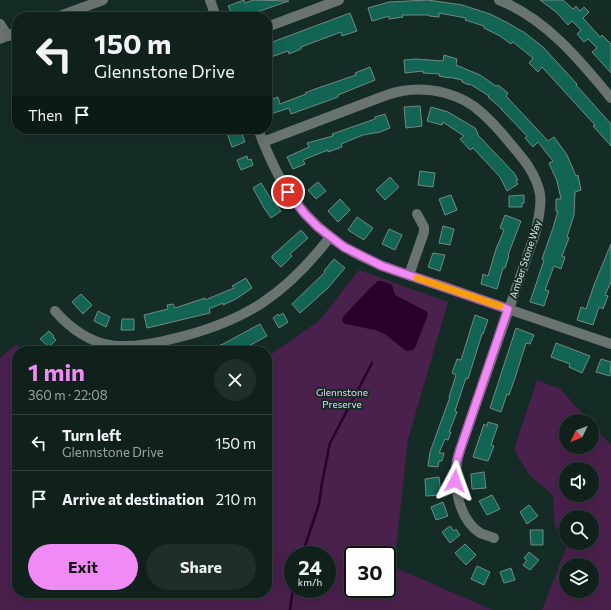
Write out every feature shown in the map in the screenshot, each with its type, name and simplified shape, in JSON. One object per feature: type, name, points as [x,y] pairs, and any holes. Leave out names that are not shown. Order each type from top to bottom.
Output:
[{"type":"street","points":[[71,12],[103,0]]},
{"type":"street","points":[[210,0],[214,12]]},
{"type":"street","points":[[272,25],[339,0]]},
{"type":"street","points":[[499,0],[521,11],[547,29],[570,50],[611,98]]},
{"type":"street","points":[[0,24],[8,36]]},
{"type":"street","name":"Amber Stone Way","points":[[263,142],[384,96],[402,91],[421,89],[439,91],[457,97],[482,112],[518,152],[529,167],[537,181],[541,196],[536,230],[460,450],[456,469],[457,492],[470,523],[481,534],[494,538]]},
{"type":"street","points":[[260,134],[282,183],[293,200],[305,214],[330,237],[344,247],[382,266],[508,309],[610,341]]},
{"type":"street","points":[[409,275],[424,232],[424,227],[417,214]]},
{"type":"street","points":[[138,346],[151,345],[203,332],[237,318],[282,289],[303,269],[330,237]]},
{"type":"street","points":[[55,311],[78,332],[99,343],[112,346]]},
{"type":"green space","name":"Glennstone Preserve","points":[[359,270],[448,302],[408,439],[396,549],[396,546],[344,546],[344,598],[396,598],[396,568],[492,610],[0,610],[0,358],[12,348],[12,598],[272,598],[272,354],[319,321]]},
{"type":"green space","points":[[537,380],[560,389],[583,414],[559,414],[559,454],[599,454],[599,432],[611,445],[611,610],[542,610],[559,566],[559,598],[599,598],[599,558],[562,558],[565,550],[599,550],[599,510],[559,510],[559,528],[555,529],[553,495],[529,475],[514,449]]},
{"type":"shaded area","points":[[378,281],[392,285],[395,295],[426,311],[428,314],[416,346],[413,350],[406,351],[385,334],[375,330],[345,324],[342,321],[343,317]]},
{"type":"building","points":[[244,0],[245,3],[253,0],[289,1],[257,12],[231,12],[228,6]]},
{"type":"building","points":[[428,0],[462,5],[490,14],[525,33],[543,47],[611,124],[611,146],[593,126],[595,125],[542,67],[538,72],[529,63],[533,58],[513,42],[511,44],[500,36],[484,28],[484,26],[465,20],[466,18],[439,13],[439,17],[429,15],[402,15],[403,17],[389,19],[389,16],[372,21],[368,8],[389,2]]},
{"type":"building","points":[[540,0],[563,0],[573,9],[576,6],[580,11],[584,7],[589,12],[583,18],[600,37],[602,35],[611,44],[611,73],[592,52],[597,48],[588,39],[584,42],[577,34],[581,30],[572,21],[568,25],[556,12]]},
{"type":"building","points":[[350,13],[357,31],[342,36],[341,32],[301,47],[301,49],[289,54],[288,51],[272,57],[272,42]]},
{"type":"building","points":[[444,55],[457,59],[456,65],[480,75],[496,86],[498,85],[508,93],[506,96],[548,141],[554,137],[567,155],[576,176],[578,175],[581,190],[575,192],[574,215],[567,237],[569,238],[562,256],[565,257],[561,269],[554,266],[545,290],[549,291],[544,306],[530,302],[558,211],[556,211],[556,199],[561,199],[557,181],[549,163],[553,161],[538,142],[533,147],[525,138],[527,136],[502,109],[488,97],[489,96],[470,84],[469,85],[462,82],[462,80],[439,76],[440,74],[423,73],[423,71],[405,73],[404,60],[416,59],[443,61]]},
{"type":"building","points":[[370,67],[375,80],[338,95],[338,97],[291,114],[289,108],[272,114],[272,99],[278,97],[280,104],[315,89],[356,75],[355,73]]},
{"type":"building","points":[[420,106],[422,126],[406,128],[404,107]]},
{"type":"building","points":[[431,107],[448,112],[475,128],[478,133],[477,134],[514,173],[518,180],[516,181],[518,184],[507,191],[500,177],[473,148],[470,150],[460,139],[464,136],[443,122],[442,125],[427,121]]},
{"type":"building","points":[[385,114],[390,128],[380,132],[363,135],[341,144],[342,147],[328,152],[328,150],[303,160],[305,164],[293,169],[287,157],[309,147],[307,143],[333,136],[332,134]]},
{"type":"building","points":[[227,134],[242,134],[245,142],[232,147]]},
{"type":"building","points":[[247,156],[248,160],[251,159],[253,165],[241,170],[237,160]]},
{"type":"building","points":[[420,171],[435,173],[433,187],[418,185]]},
{"type":"building","points":[[390,177],[399,187],[385,200],[376,190]]},
{"type":"building","points":[[318,182],[326,191],[316,199],[308,190]]},
{"type":"building","points":[[261,183],[272,201],[281,211],[271,218],[253,188]]},
{"type":"building","points":[[451,195],[457,210],[445,215],[439,199]]},
{"type":"building","points":[[524,195],[524,203],[522,203],[522,207],[509,207],[509,196]]},
{"type":"building","points":[[340,199],[350,210],[338,222],[328,211]]},
{"type":"building","points":[[505,215],[521,221],[508,255],[505,268],[503,268],[497,289],[481,284],[483,274],[488,276],[496,249],[504,230],[500,228]]},
{"type":"building","points":[[357,217],[373,228],[364,240],[348,230]]},
{"type":"building","points":[[443,226],[454,229],[450,245],[439,243]]},
{"type":"building","points":[[389,229],[402,235],[395,250],[382,244]]},
{"type":"building","points":[[301,230],[308,238],[290,254],[292,256],[281,267],[272,258],[272,256]]},
{"type":"building","points":[[611,244],[611,282],[605,295],[608,296],[603,309],[599,307],[593,325],[577,320],[581,307],[586,309]]},
{"type":"building","points":[[433,253],[445,255],[440,271],[428,267]]},
{"type":"building","points":[[334,259],[345,268],[328,288],[300,313],[292,304],[325,272],[324,271]]},
{"type":"building","points":[[246,278],[252,288],[236,299],[209,309],[210,313],[147,328],[144,315],[168,309],[167,305],[173,304],[175,308],[205,298],[205,300],[234,288],[232,286]]},
{"type":"building","points":[[81,294],[92,305],[83,314],[72,302]]},
{"type":"building","points":[[98,311],[110,317],[106,327],[94,321]]},
{"type":"building","points":[[283,313],[288,322],[279,328],[273,318],[278,314],[279,316]]},
{"type":"building","points":[[475,315],[488,320],[468,379],[466,378],[455,411],[457,412],[449,432],[451,432],[448,440],[445,439],[439,453],[444,453],[442,461],[439,461],[438,467],[428,466],[430,452],[450,397],[456,375],[452,373],[457,359],[461,360]]},
{"type":"building","points":[[122,319],[134,319],[134,330],[121,330]]},
{"type":"building","points":[[260,324],[267,336],[248,346],[218,346]]},
{"type":"building","points":[[516,328],[534,335],[530,344],[526,343],[509,395],[507,394],[501,412],[490,408]]},
{"type":"building","points":[[49,331],[56,340],[50,346],[48,346],[40,339]]},
{"type":"building","points":[[556,343],[590,356],[582,373],[569,367],[570,364],[551,357]]},
{"type":"building","points":[[601,359],[611,362],[610,376],[596,372]]},
{"type":"building","points":[[488,422],[498,425],[491,445],[494,446],[488,461],[473,457],[484,424],[487,426]]},
{"type":"building","points":[[484,472],[486,488],[472,489],[471,474]]},
{"type":"building","points":[[439,477],[441,495],[426,496],[425,479]]},
{"type":"building","points":[[492,495],[500,509],[487,515],[479,501]]},
{"type":"building","points":[[443,502],[448,516],[436,520],[431,507]]},
{"type":"building","points":[[529,505],[538,516],[527,524],[520,512]]},
{"type":"building","points":[[450,526],[454,531],[456,529],[460,535],[450,543],[442,532]]},
{"type":"building","points":[[530,530],[543,530],[543,545],[531,545]]},
{"type":"building","points":[[465,544],[476,555],[466,565],[455,553]]},
{"type":"building","points":[[529,552],[539,560],[530,570],[523,565],[527,560],[524,558]]},
{"type":"building","points":[[477,566],[490,572],[484,585],[471,579]]},
{"type":"building","points":[[511,568],[515,580],[504,583],[500,572]]},
{"type":"waterway","points":[[305,546],[319,504],[330,443],[372,363]]},
{"type":"waterway","points":[[290,610],[292,598]]},
{"type":"slow traffic","points":[[417,278],[500,306]]},
{"type":"route","points":[[288,192],[305,214],[318,227],[344,247],[382,266],[508,309],[460,450],[457,460],[455,481]]}]
